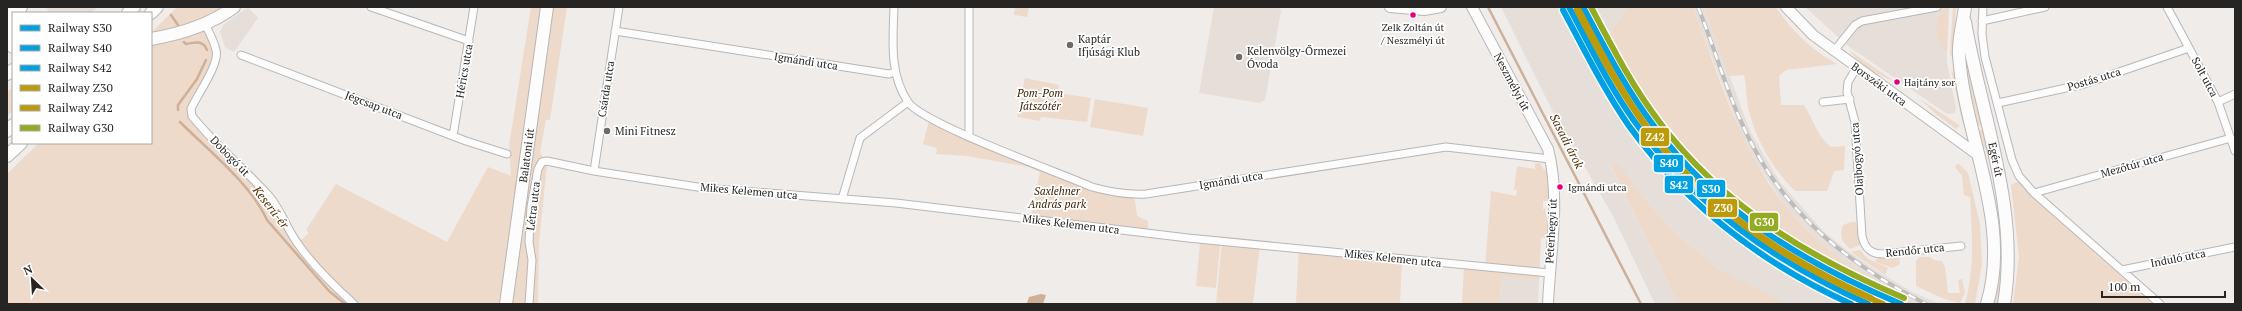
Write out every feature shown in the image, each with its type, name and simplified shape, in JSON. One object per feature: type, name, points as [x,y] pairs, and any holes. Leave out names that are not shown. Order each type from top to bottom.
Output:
[{"type":"main road","points":[[152,38],[176,34],[205,24],[234,7]]},
{"type":"main road","name":"Balatoni út","points":[[506,304],[516,215],[547,7]]},
{"type":"main road","name":"Egér út","points":[[1964,12],[1959,36],[1960,69],[1991,220],[1993,244],[1993,270],[1987,304]]},
{"type":"main road","name":"Egér út","points":[[1964,12],[1975,77],[1990,130],[1998,175],[2008,249],[2004,304]]},
{"type":"main road","points":[[7,156],[20,144]]},
{"type":"main road","points":[[1978,155],[1984,159],[1998,175]]},
{"type":"street","points":[[371,7],[469,41]]},
{"type":"street","name":"Hérics utca","points":[[453,136],[474,7]]},
{"type":"street","name":"Csárda utca","points":[[594,171],[619,7]]},
{"type":"street","points":[[894,7],[893,52],[895,72]]},
{"type":"street","points":[[968,136],[969,7]]},
{"type":"street","points":[[1390,7],[1424,10],[1441,7]]},
{"type":"street","name":"Neszmélyi út","points":[[1472,7],[1548,149],[1550,159]]},
{"type":"street","name":"Borszéki utca","points":[[1786,7],[1803,27],[1834,51],[1978,155]]},
{"type":"street","points":[[1834,51],[1855,25],[1862,21],[1938,7]]},
{"type":"street","points":[[1983,7],[1982,21],[1985,57],[2015,167],[2022,180],[2034,193],[2160,304]]},
{"type":"street","points":[[1982,21],[2045,7]]},
{"type":"street","name":"Solt utca","points":[[2167,7],[2218,102],[2235,151]]},
{"type":"street","points":[[7,10],[18,10]]},
{"type":"street","name":"Dobogó út","points":[[205,24],[217,55],[214,65],[191,109],[192,116],[270,198],[281,213],[291,234],[307,256],[332,284],[354,304]]},
{"type":"street","name":"Igmándi utca","points":[[615,31],[889,74],[895,72],[908,102],[919,113],[968,136],[1092,187],[1122,193],[1157,192],[1446,147],[1550,159]]},
{"type":"street","name":"Postás utca","points":[[1998,103],[2084,84],[2190,48]]},
{"type":"street","name":"Jégcsap utca","points":[[241,55],[453,136],[507,154]]},
{"type":"street","name":"Olajbogyó utca","points":[[1857,67],[1848,82],[1847,92],[1855,122],[1862,236],[1870,251]]},
{"type":"street","points":[[2218,102],[2235,94]]},
{"type":"street","points":[[1822,102],[1850,99]]},
{"type":"street","points":[[842,199],[860,138],[908,102]]},
{"type":"street","name":"Mezőtúr utca","points":[[2034,193],[2231,138]]},
{"type":"street","name":"Péterhegyi út","points":[[1548,304],[1553,209],[1550,159]]},
{"type":"street","name":"Létra utca","points":[[529,304],[532,260],[529,242],[538,169],[542,162],[547,161],[594,171]]},
{"type":"street","name":"Mikes Kelemen utca","points":[[594,171],[704,188],[896,203],[1188,238],[1549,273]]},
{"type":"street","points":[[516,215],[531,219]]},
{"type":"street","name":"Rendőr utca","points":[[1870,251],[1884,254],[1961,246]]},
{"type":"street","name":"Induló utca","points":[[2122,270],[2235,247]]},
{"type":"shaded area","points":[[46,7],[98,7],[92,12],[49,12]]},
{"type":"shaded area","points":[[248,7],[258,18],[234,52],[225,47],[220,32],[224,24]]},
{"type":"shaded area","name":"Kelenvölgy-Őrmezei Óvoda","points":[[1214,7],[1272,7],[1279,8],[1281,11],[1265,100],[1260,103],[1199,93]]},
{"type":"shaded area","points":[[1501,7],[1627,7],[1606,39],[1649,109],[1693,162],[1745,211],[1782,239],[1874,281],[1843,261],[1817,239],[1788,210],[1757,164],[1741,134],[1693,7],[1704,7],[1750,131],[1780,182],[1823,231],[1849,252],[1912,292],[1940,304],[1786,304],[1779,301],[1717,268],[1674,231],[1645,199],[1617,163],[1611,167],[1678,304],[1655,304],[1613,216],[1552,110]]},
{"type":"shaded area","points":[[1805,7],[1949,7],[1946,28],[1947,63],[1956,108],[1955,113],[1947,114],[1848,46]]},
{"type":"shaded area","points":[[1501,277],[1539,280],[1538,304],[1500,304]]},
{"type":"shaded area","points":[[1041,294],[1046,295],[1043,304],[1027,303],[1029,297]]},
{"type":"green space","points":[[177,7],[234,7],[205,24],[217,55],[190,112],[273,205],[300,241],[309,233],[306,230],[336,184],[447,242],[488,167],[511,176],[509,146],[531,7],[567,7],[550,120],[546,120],[540,152],[547,165],[539,242],[538,304],[7,304],[7,174],[38,144],[152,144],[152,32]]},
{"type":"green space","points":[[1015,7],[1029,7],[1027,17],[1014,15]]},
{"type":"green space","points":[[1627,7],[1693,7],[1732,112],[1757,163],[1771,187],[1797,220],[1807,230],[1839,257],[1874,281],[1871,285],[1820,262],[1782,239],[1745,211],[1709,180],[1649,109],[1606,39]]},
{"type":"green space","points":[[1704,7],[1776,7],[1803,40],[1819,53],[1837,64],[1786,70],[1779,76],[1781,105],[1804,105],[1822,137],[1831,147],[1845,146],[1844,170],[1834,171],[1827,191],[1795,191],[1780,174],[1762,146],[1753,126],[1747,100],[1744,75],[1729,76]]},
{"type":"green space","points":[[1949,7],[1947,52],[1939,40],[1936,28],[1939,16]]},
{"type":"green space","points":[[1953,7],[1956,7],[1953,58],[1950,55]]},
{"type":"green space","points":[[1849,50],[1894,81],[1882,76],[1857,60]]},
{"type":"green space","points":[[1966,61],[1984,124],[1977,126],[1965,62]]},
{"type":"green space","points":[[1951,69],[1956,78],[1966,124],[1963,125]]},
{"type":"green space","name":"Pom-Pom Játszótér","points":[[1025,78],[1059,85],[1058,93],[1091,98],[1087,122],[1041,117],[1040,121],[1017,117]]},
{"type":"green space","points":[[12,88],[12,112],[7,116],[7,92]]},
{"type":"green space","points":[[1095,99],[1148,108],[1143,136],[1090,127]]},
{"type":"green space","points":[[1920,99],[1959,126],[1956,129],[1936,114]]},
{"type":"green space","name":"Saxlehner András park","points":[[929,121],[1089,188],[1131,197],[1135,200],[1137,216],[1148,221],[1148,230],[1031,216],[1040,172],[1029,167],[967,156],[936,154],[937,148],[923,144]]},
{"type":"green space","points":[[1985,129],[1988,150],[1982,146],[1978,131]]},
{"type":"green space","points":[[1535,163],[1540,163],[1544,170],[1549,171],[1549,201],[1543,201],[1543,210],[1545,208],[1548,225],[1547,237],[1541,238],[1539,280],[1501,277],[1500,304],[1462,304],[1464,265],[1485,267],[1491,191],[1516,196],[1517,190],[1514,190],[1517,166],[1535,169]]},
{"type":"green space","points":[[1618,163],[1645,199],[1674,231],[1717,268],[1786,304],[1678,304],[1611,166]]},
{"type":"green space","points":[[1958,163],[1968,173],[1980,224],[1982,264],[1975,304],[1965,304],[1972,264],[1970,197],[1964,195],[1962,176],[1955,167]]},
{"type":"green space","points":[[2019,181],[2031,195],[2152,304],[2013,304],[2019,257],[2011,185]]},
{"type":"green space","points":[[1856,222],[1861,245],[1850,249],[1843,241],[1841,232],[1843,225]]},
{"type":"green space","points":[[1222,241],[1260,245],[1253,304],[1216,304]]},
{"type":"green space","points":[[1200,243],[1220,245],[1216,288],[1196,286]]},
{"type":"green space","points":[[1299,248],[1402,259],[1400,304],[1296,304]]},
{"type":"green space","points":[[1860,250],[1867,258],[1888,268],[1885,275],[1851,252]]},
{"type":"green space","points":[[1899,256],[1900,264],[1893,268],[1878,263],[1875,260],[1880,257]]},
{"type":"green space","points":[[1920,257],[1930,257],[1934,260],[1942,261],[1945,267],[1948,293],[1960,293],[1958,280],[1962,279],[1965,293],[1960,303],[1944,299],[1916,286],[1916,261]]},
{"type":"green space","points":[[1998,263],[2001,263],[1999,304],[1991,304]]},
{"type":"waterway","name":"Sasadi árok","points":[[1488,7],[1641,304]]},
{"type":"waterway","name":"Keserű-ér","points":[[171,15],[178,25]]},
{"type":"waterway","name":"Keserű-ér","points":[[184,42],[186,44],[196,42],[201,43],[207,50]]},
{"type":"waterway","name":"Keserű-ér","points":[[178,110],[178,105],[197,79],[206,60]]},
{"type":"waterway","name":"Keserű-ér","points":[[180,122],[216,156],[251,193],[267,220],[329,291],[345,304]]},
{"type":"railway","points":[[1698,7],[1745,131],[1769,174],[1787,198],[1827,239],[1850,257],[1899,290],[1926,304]]},
{"type":"rail line","name":"S40","points":[[1569,7],[1600,66],[1635,122],[1658,152],[1684,180],[1739,229],[1769,250],[1801,270],[1868,304]]},
{"type":"rail line","name":"Z42","points":[[1577,7],[1631,104],[1663,147],[1688,175],[1714,200],[1773,244],[1804,264],[1871,298]]},
{"type":"rail line","name":"S30","points":[[1583,7],[1634,98],[1654,126],[1705,184],[1734,209],[1797,253],[1901,304]]},
{"type":"rail line","name":"G30","points":[[1591,7],[1623,67],[1641,96],[1661,124],[1685,153],[1712,180],[1740,205],[1770,227],[1802,247],[1835,265],[1904,298]]},
{"type":"rail line","name":"S42","points":[[1563,10],[1594,69],[1629,126],[1651,155],[1675,182],[1728,230],[1757,251],[1787,270],[1851,304]]},
{"type":"rail line","name":"Z30","points":[[1577,10],[1611,72],[1639,118],[1674,161],[1699,187],[1726,211],[1785,254],[1849,289],[1883,304]]},
{"type":"place","name":"Zelk Zoltán út / Neszmélyi út","points":[[1413,15]]},
{"type":"place","name":"Kaptár Ifjúsági Klub","points":[[1070,45]]},
{"type":"place","name":"Kelenvölgy-Őrmezei Óvoda","points":[[1239,57]]},
{"type":"place","name":"Hajtány sor","points":[[1897,82]]},
{"type":"place","name":"Mini Fitnesz","points":[[607,131]]},
{"type":"place","name":"Igmándi utca","points":[[1560,187]]}]
